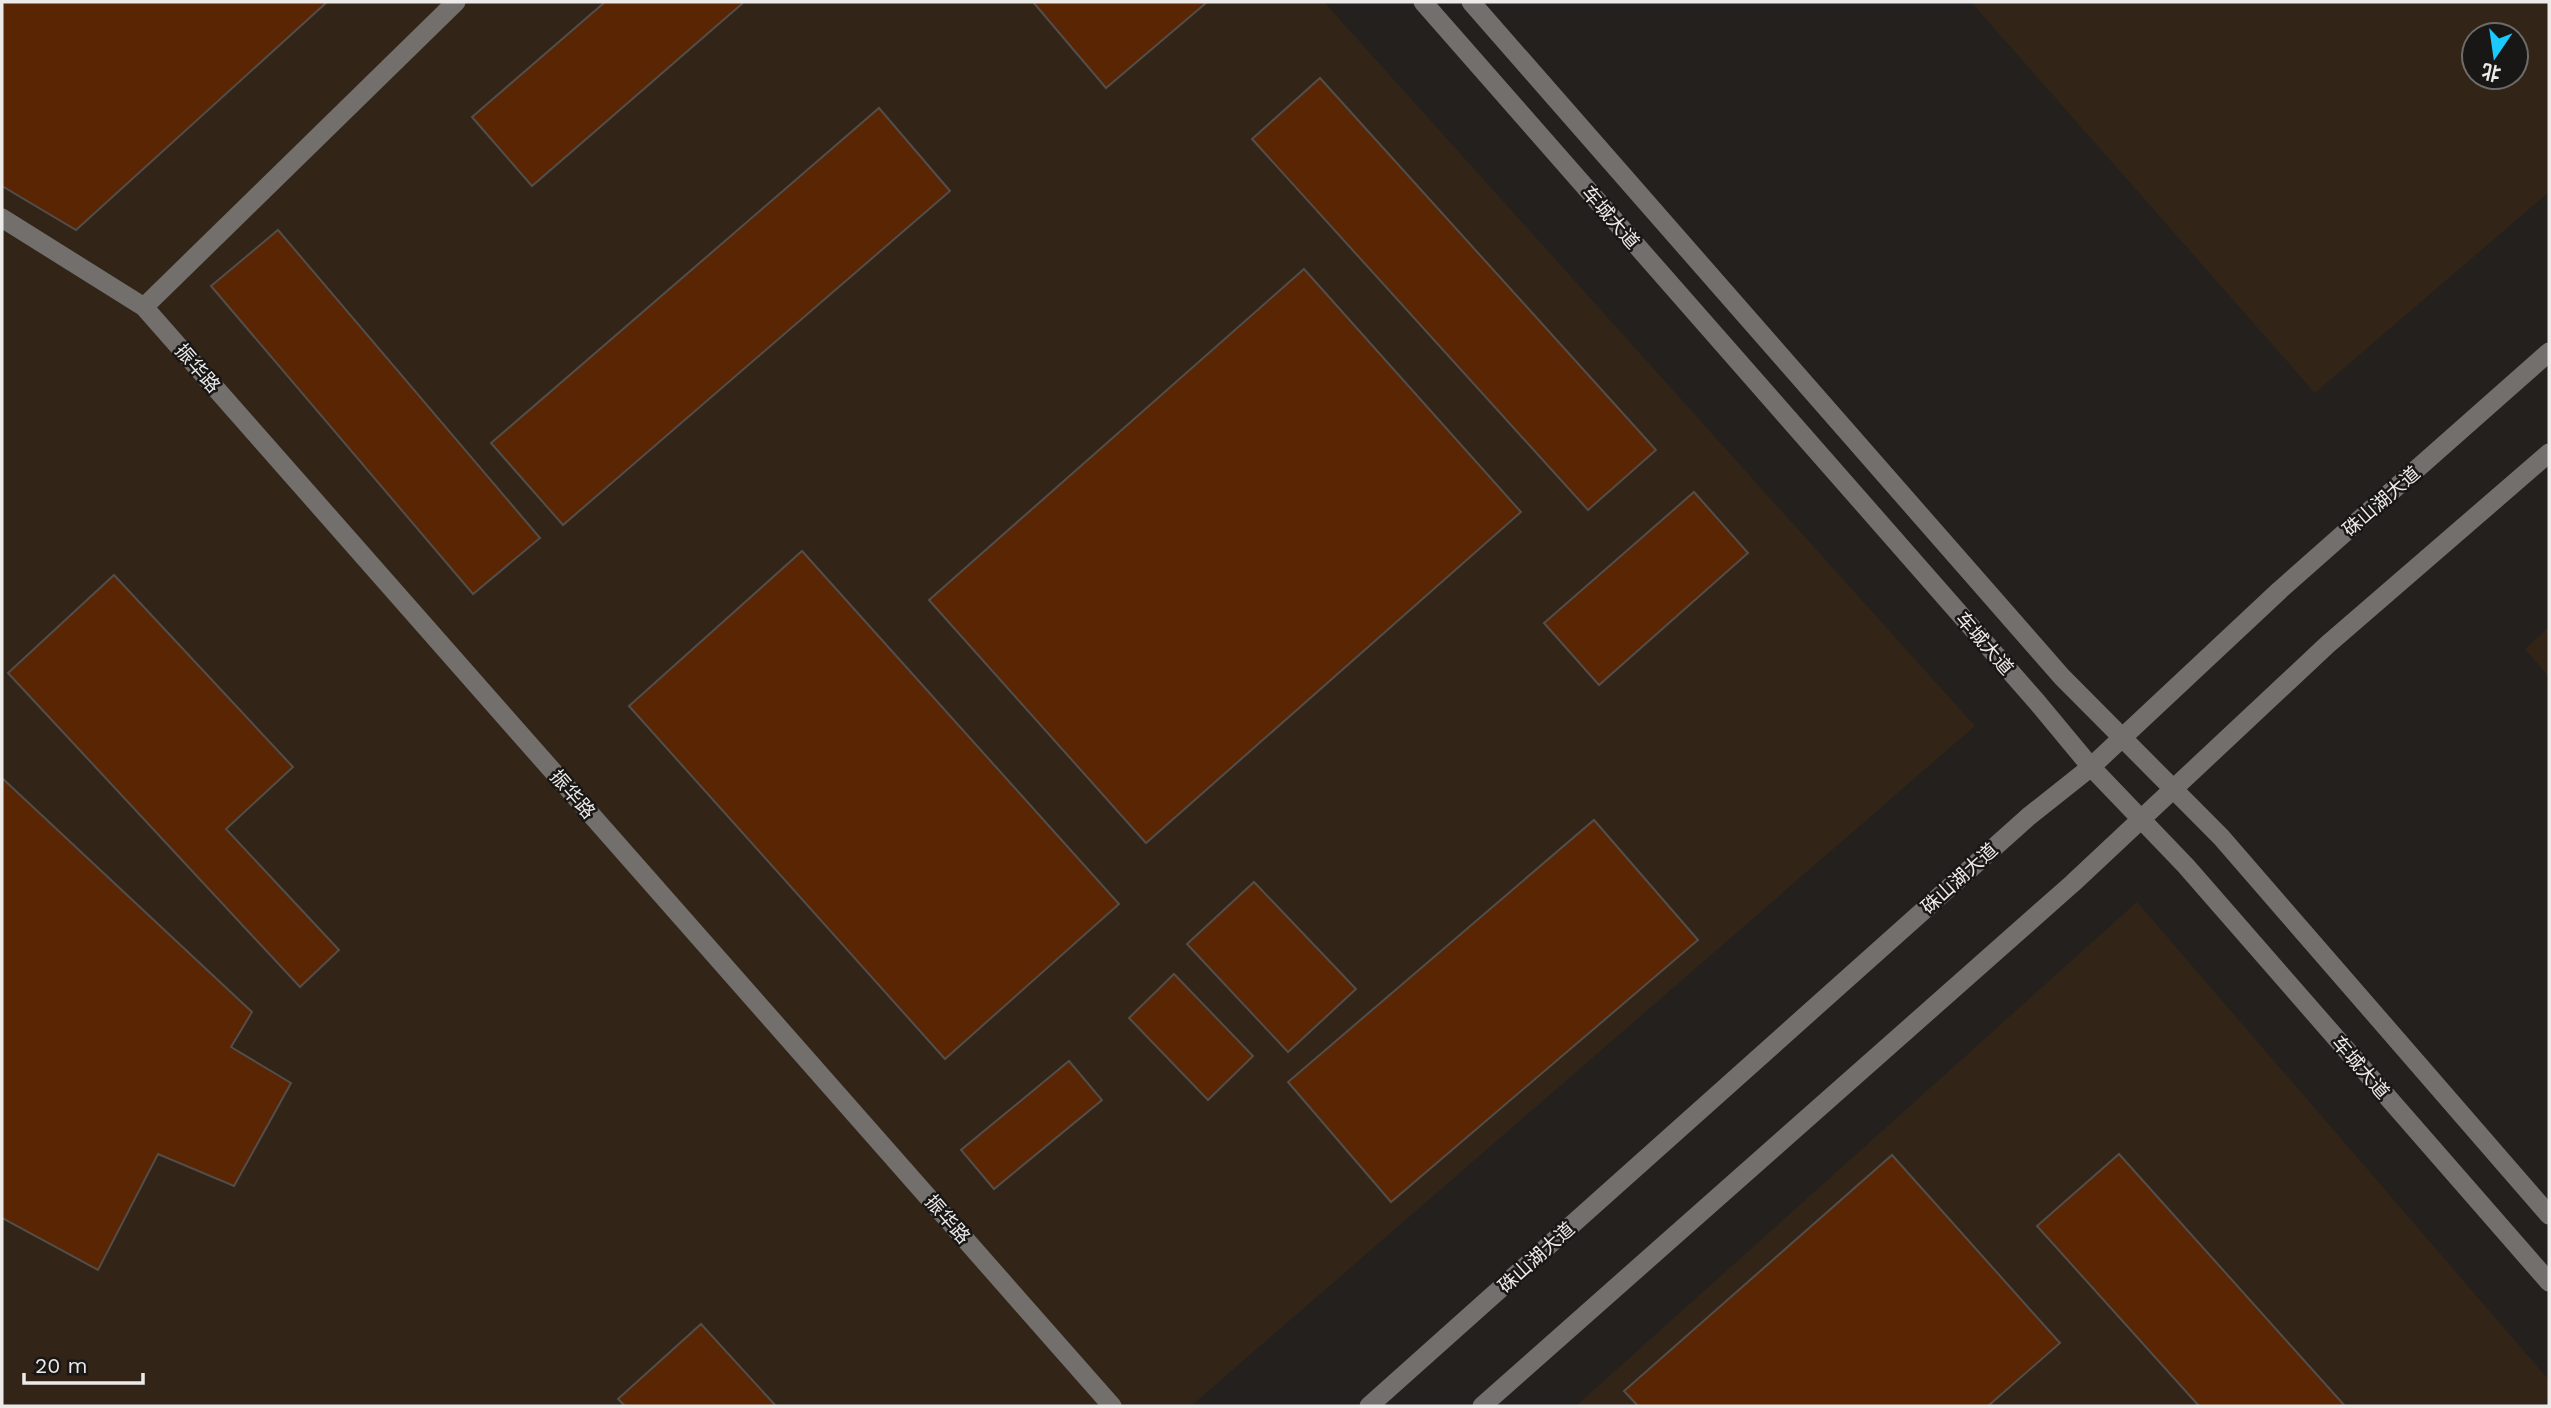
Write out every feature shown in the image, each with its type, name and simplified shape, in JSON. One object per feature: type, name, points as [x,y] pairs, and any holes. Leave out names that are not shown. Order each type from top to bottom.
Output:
[{"type":"street","points":[[144,307],[456,2]]},
{"type":"street","name":"车城大道","points":[[1423,2],[2028,691],[2091,767],[2186,866],[2549,1283]]},
{"type":"street","name":"车城大道","points":[[1471,2],[2062,677],[2221,837],[2549,1215]]},
{"type":"street","name":"振华路","points":[[2,218],[144,307],[1112,1406]]},
{"type":"street","name":"硃山湖大道","points":[[1369,1406],[2028,817],[2091,767],[2280,590],[2549,352]]},
{"type":"street","points":[[1482,1406],[2063,893],[2328,645],[2549,453]]},
{"type":"shaded area","points":[[2,2],[1324,2],[1975,726],[1191,1406],[2,1406]]},
{"type":"shaded area","points":[[1971,2],[2549,2],[2549,192],[2315,393]]},
{"type":"shaded area","points":[[2549,627],[2549,677],[2525,649]]},
{"type":"shaded area","points":[[2137,902],[2549,1380],[2549,1406],[1576,1406]]},
{"type":"building","points":[[2,2],[327,2],[76,230],[2,186]]},
{"type":"building","points":[[605,2],[744,2],[532,186],[472,117]]},
{"type":"building","points":[[1033,2],[1205,2],[1206,3],[1106,88]]},
{"type":"building","points":[[1320,78],[1656,450],[1588,510],[1252,139]]},
{"type":"building","points":[[879,108],[950,191],[563,525],[491,443]]},
{"type":"building","points":[[278,230],[540,538],[473,594],[211,286]]},
{"type":"building","points":[[1304,269],[1521,512],[1146,843],[929,600]]},
{"type":"building","points":[[1694,492],[1748,553],[1599,685],[1544,623]]},
{"type":"building","points":[[802,551],[1119,904],[945,1059],[629,706]]},
{"type":"building","points":[[114,575],[293,767],[226,829],[339,950],[300,987],[8,673]]},
{"type":"building","points":[[2,778],[252,1012],[231,1047],[291,1083],[234,1186],[158,1154],[98,1270],[2,1218]]},
{"type":"building","points":[[1594,820],[1698,940],[1391,1202],[1288,1082]]},
{"type":"building","points":[[1254,882],[1356,989],[1288,1052],[1187,944]]},
{"type":"building","points":[[1174,974],[1253,1056],[1208,1100],[1129,1018]]},
{"type":"building","points":[[1069,1061],[1102,1100],[994,1189],[961,1150]]},
{"type":"building","points":[[2119,1154],[2345,1406],[2199,1406],[2037,1226]]},
{"type":"building","points":[[1892,1155],[2060,1343],[1988,1406],[1638,1406],[1624,1391]]},
{"type":"building","points":[[701,1324],[776,1406],[625,1406],[618,1399]]}]
